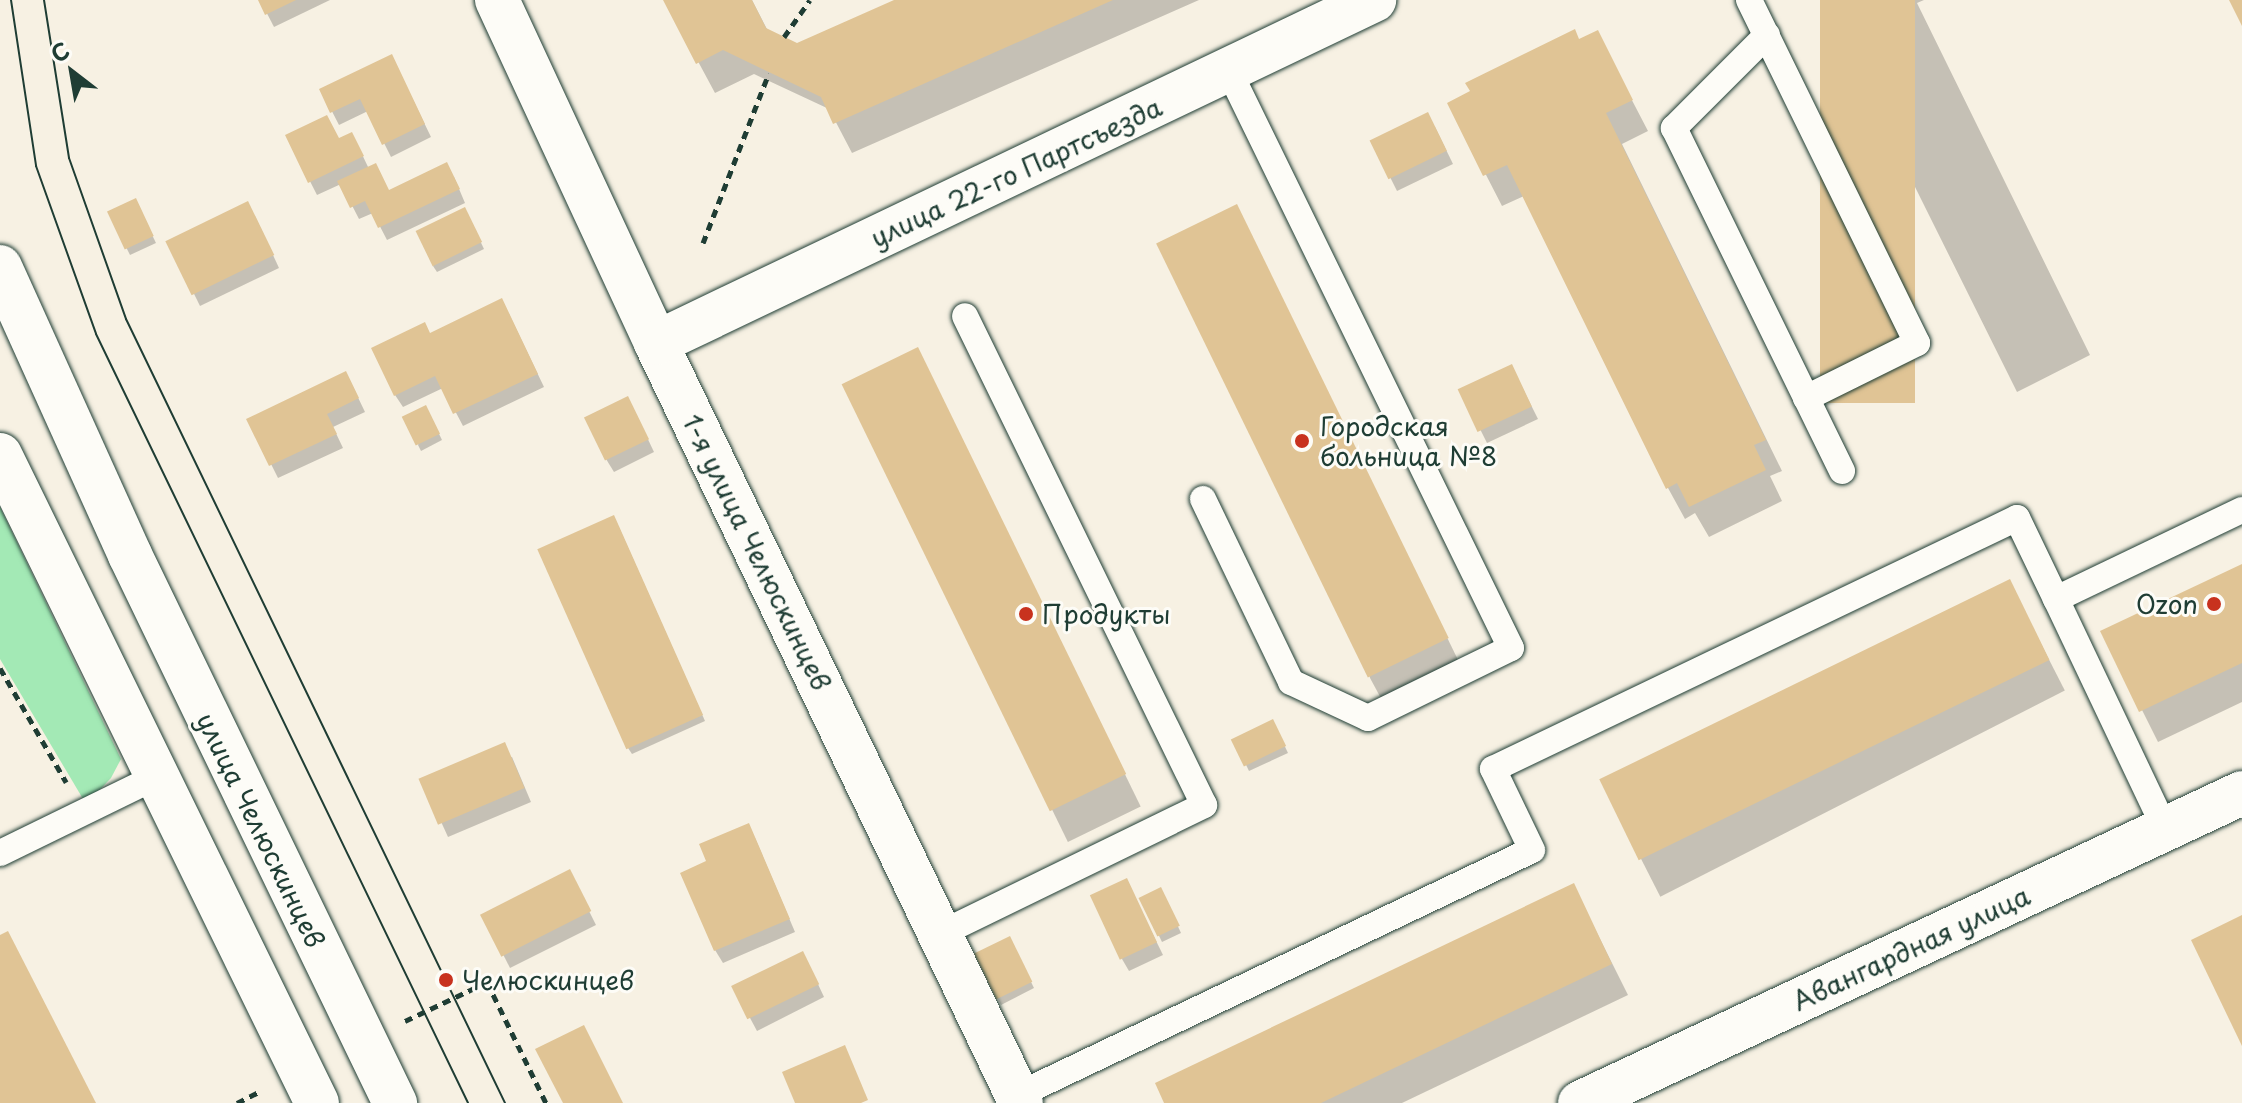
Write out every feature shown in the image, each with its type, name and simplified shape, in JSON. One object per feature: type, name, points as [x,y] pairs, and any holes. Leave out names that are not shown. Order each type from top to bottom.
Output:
[{"type":"street","name":"1-я улица Челюскинцев","points":[[497,0],[656,343],[1020,1099]]},
{"type":"street","name":"улица 22-го Партсъезда","points":[[656,343],[1374,0]]},
{"type":"street","name":"улица Челюскинцев","points":[[0,267],[220,746],[395,1103]]},
{"type":"street","points":[[0,455],[317,1103]]},
{"type":"street","points":[[158,776],[220,746]]},
{"type":"street","name":"Авангардная улица","points":[[1580,1103],[2242,793]]},
{"type":"lane","points":[[1749,0],[1917,343],[1806,398]]},
{"type":"lane","points":[[1767,35],[1674,128],[1842,471]]},
{"type":"lane","points":[[1203,499],[1291,682],[1368,718],[1511,648],[1229,71]]},
{"type":"lane","points":[[940,934],[1204,805],[965,316]]},
{"type":"lane","points":[[2056,599],[2242,510]]},
{"type":"lane","points":[[1020,1099],[1532,850],[1493,769],[2017,518],[2165,829]]},
{"type":"lane","points":[[0,853],[158,776]]},
{"type":"path","points":[[784,37],[810,0]]},
{"type":"path","points":[[703,243],[769,73]]},
{"type":"path","points":[[0,668],[84,812]]},
{"type":"path","points":[[404,1022],[487,982],[546,1103]]},
{"type":"path","points":[[237,1103],[268,1088]]},
{"type":"green space","points":[[0,507],[121,759],[111,778],[86,804],[0,659]]},
{"type":"building","points":[[258,0],[296,0],[265,15]]},
{"type":"building","points":[[663,0],[752,0],[766,28],[797,43],[894,0],[1113,0],[833,124],[821,97],[723,50],[696,64]]},
{"type":"building","points":[[1820,0],[1915,0],[1915,403],[1820,403]]},
{"type":"building","points":[[2229,0],[2242,0],[2242,26]]},
{"type":"building","points":[[1575,29],[1579,39],[1598,30],[1633,100],[1606,113],[1766,440],[1754,445],[1766,470],[1689,507],[1677,483],[1666,489],[1507,165],[1483,176],[1447,103],[1470,91],[1465,83]]},
{"type":"building","points":[[392,54],[425,124],[382,145],[360,99],[330,113],[319,89]]},
{"type":"building","points":[[1428,112],[1447,151],[1388,179],[1370,140]]},
{"type":"building","points":[[327,115],[339,138],[352,132],[364,156],[308,183],[285,135]]},
{"type":"building","points":[[447,162],[460,189],[378,228],[365,201],[350,208],[337,181],[376,163],[389,190]]},
{"type":"building","points":[[136,198],[154,236],[125,250],[107,212]]},
{"type":"building","points":[[248,201],[274,255],[192,295],[165,241]]},
{"type":"building","name":"Городская больница №8","points":[[1237,204],[1449,638],[1368,678],[1156,243]]},
{"type":"building","points":[[465,207],[482,242],[433,266],[416,231]]},
{"type":"building","points":[[502,298],[538,374],[453,414],[435,376],[394,396],[371,348],[425,322],[430,333]]},
{"type":"building","points":[[918,347],[1126,774],[1050,811],[842,384]]},
{"type":"building","points":[[1512,364],[1532,407],[1477,432],[1458,389]]},
{"type":"building","points":[[346,371],[359,398],[327,414],[337,434],[269,466],[246,419]]},
{"type":"building","points":[[628,396],[649,439],[605,461],[584,417]]},
{"type":"building","points":[[426,405],[440,434],[416,446],[402,417]]},
{"type":"building","points":[[614,515],[703,715],[626,749],[537,549]]},
{"type":"building","points":[[2242,564],[2242,663],[2139,712],[2100,631]]},
{"type":"building","points":[[2010,579],[2049,660],[1639,860],[1599,779]]},
{"type":"building","points":[[1273,719],[1286,746],[1244,767],[1231,740]]},
{"type":"building","points":[[505,742],[525,788],[438,825],[418,779]]},
{"type":"building","points":[[749,823],[790,919],[714,951],[680,873],[706,861],[699,844]]},
{"type":"building","points":[[570,869],[591,911],[501,957],[480,915]]},
{"type":"building","points":[[1127,878],[1157,942],[1120,960],[1090,895]]},
{"type":"building","points":[[1574,883],[1612,964],[1321,1103],[1164,1103],[1155,1083]]},
{"type":"building","points":[[1161,887],[1180,926],[1157,937],[1139,898]]},
{"type":"building","points":[[2242,915],[2242,1046],[2191,940]]},
{"type":"building","points":[[8,931],[96,1103],[0,1103],[0,935]]},
{"type":"building","points":[[1010,936],[1032,982],[996,999],[974,954]]},
{"type":"building","points":[[803,951],[819,984],[747,1019],[731,986]]},
{"type":"building","points":[[584,1025],[623,1103],[563,1103],[535,1049]]},
{"type":"building","points":[[845,1045],[868,1100],[861,1103],[795,1103],[782,1072]]},
{"type":"tram line","points":[[11,0],[36,166],[96,334],[468,1103]]},
{"type":"tram line","points":[[44,0],[69,158],[126,319],[505,1103]]},
{"type":"place","name":"Городская больница №8","points":[[1302,441]]},
{"type":"place","name":"Ozon","points":[[2214,604]]},
{"type":"place","name":"Продукты","points":[[1026,614]]},
{"type":"place","name":"Челюскинцев","points":[[446,980]]}]
